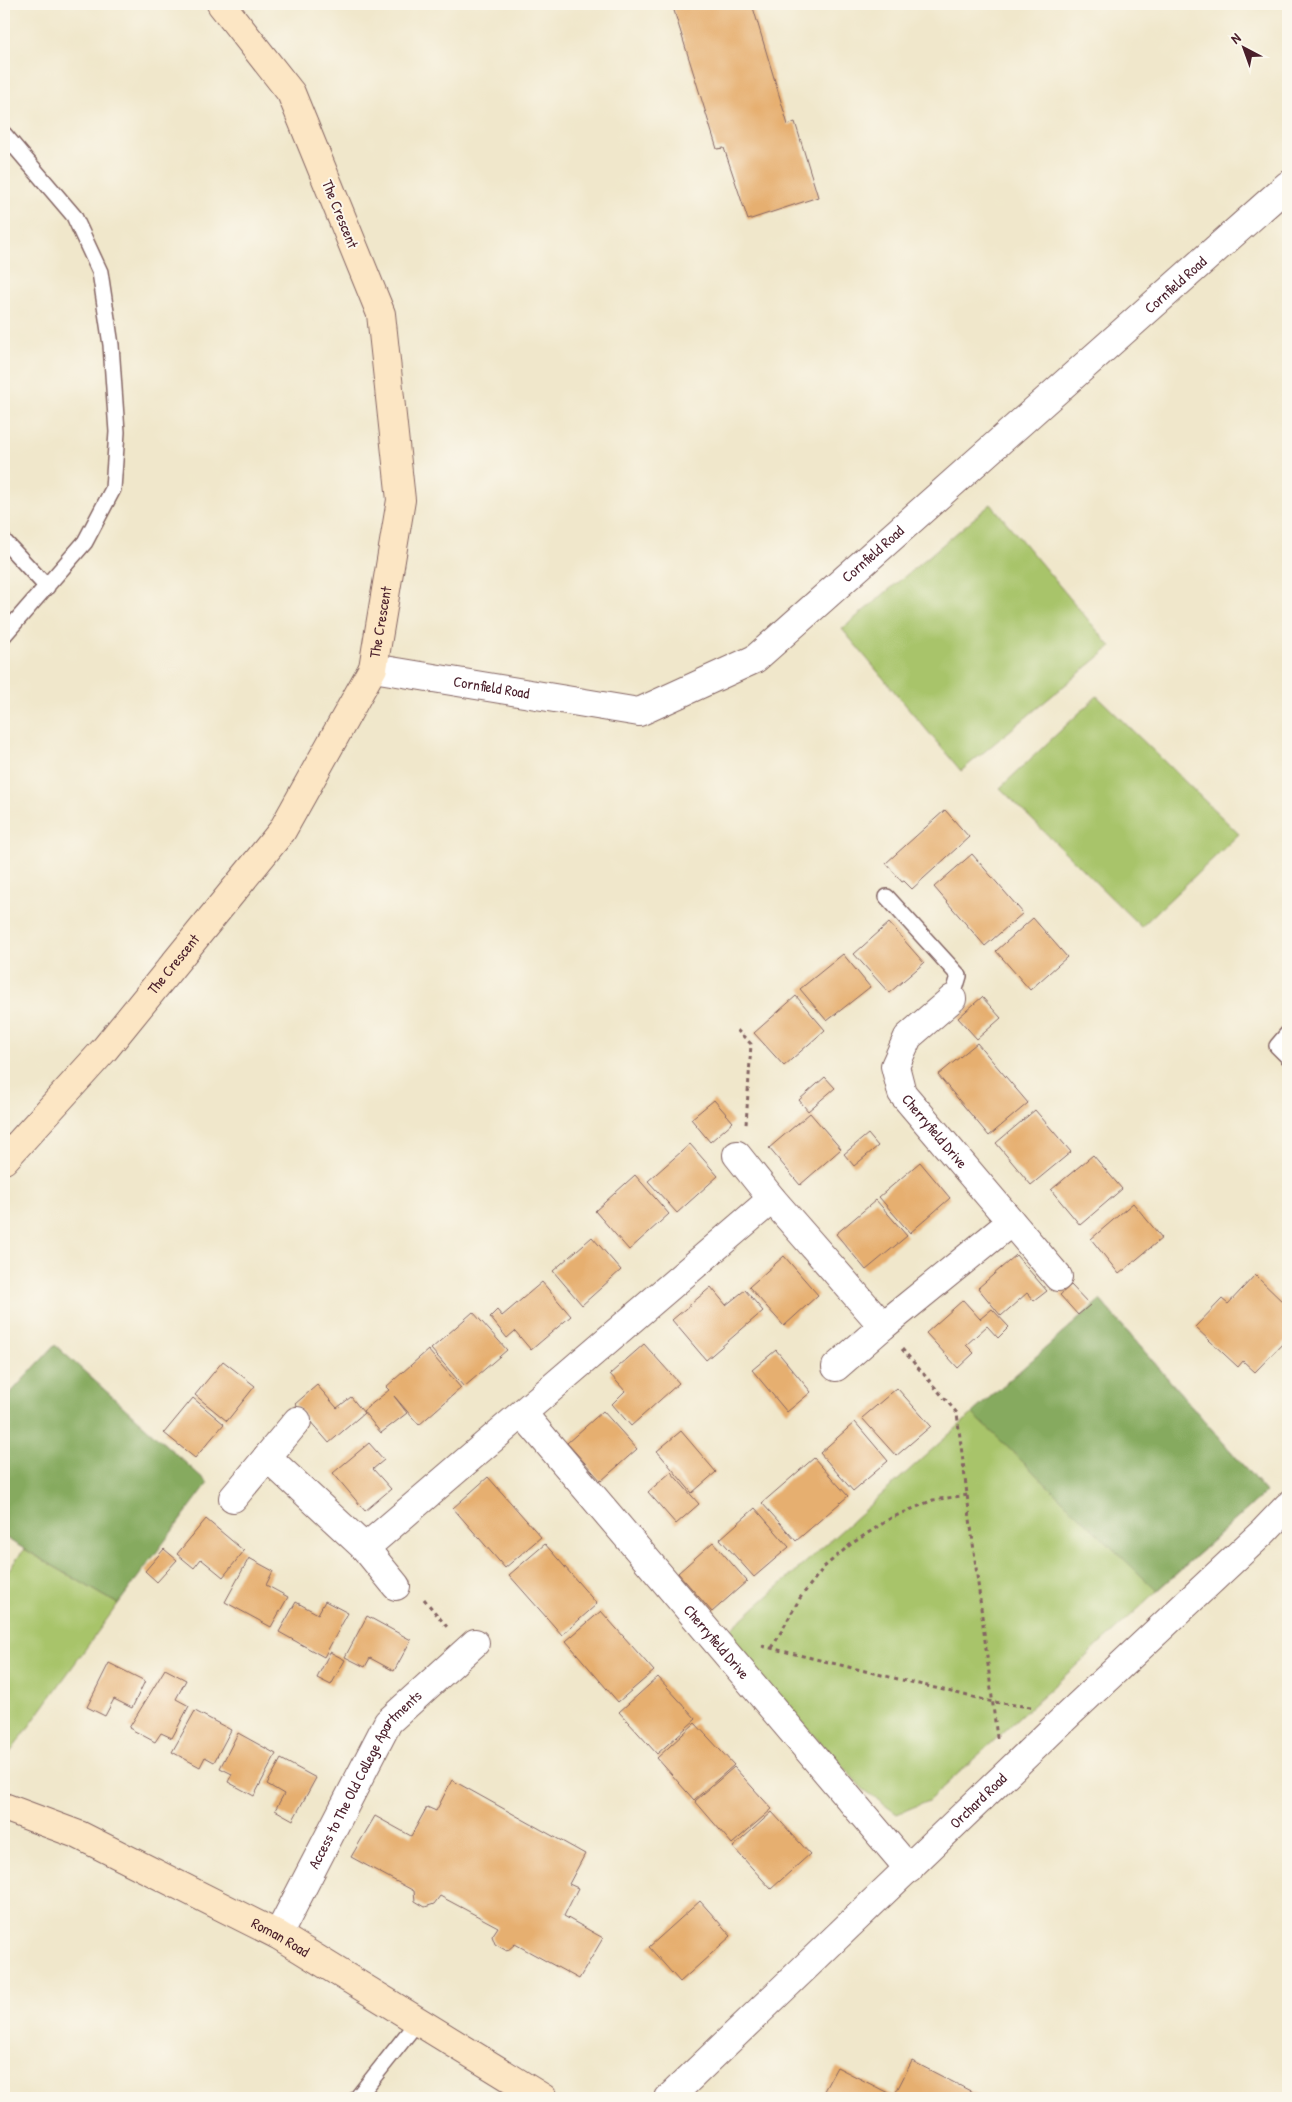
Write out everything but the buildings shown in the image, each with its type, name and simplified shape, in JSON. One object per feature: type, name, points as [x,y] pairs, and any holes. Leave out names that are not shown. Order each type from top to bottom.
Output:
[{"type":"street","name":"The Crescent","points":[[4,1160],[104,1050],[282,830],[373,668],[401,500],[381,314],[291,93],[221,4]]},
{"type":"street","name":"Cornfield Road","points":[[373,668],[639,712],[755,659],[1288,185]]},
{"type":"street","name":"Cherryfield Drive","points":[[952,999],[908,1038],[894,1066],[902,1093],[1058,1277]]},
{"type":"street","points":[[737,1155],[883,1326]]},
{"type":"street","points":[[365,1548],[772,1198]]},
{"type":"street","points":[[836,1367],[883,1326],[1011,1222]]},
{"type":"street","name":"Cherryfield Drive","points":[[523,1414],[909,1869]]},
{"type":"street","points":[[233,1498],[297,1421]]},
{"type":"street","points":[[268,1457],[365,1548],[396,1586]]},
{"type":"street","name":"Orchard Road","points":[[668,2098],[1070,1713],[1263,1532],[1288,1506]]},
{"type":"street","name":"Access to The Old College Apartments","points":[[278,1935],[388,1722],[471,1647]]},
{"type":"street","name":"Roman Road","points":[[4,1807],[78,1835],[278,1935],[542,2098]]},
{"type":"lane","points":[[4,134],[74,216],[100,272],[111,345],[117,432],[113,489],[85,542],[4,634]]},
{"type":"lane","points":[[4,541],[47,587]]},
{"type":"lane","name":"Cherryfield Drive","points":[[886,897],[959,976],[952,999]]},
{"type":"lane","points":[[1288,1033],[1277,1046],[1288,1057]]},
{"type":"lane","points":[[357,2098],[418,2021]]},
{"type":"path","points":[[737,1030],[751,1044],[745,1148],[737,1155]]},
{"type":"path","points":[[883,1326],[957,1414],[1002,1779]]},
{"type":"path","points":[[772,1648],[800,1598],[824,1567],[851,1544],[891,1518],[933,1500],[968,1495]]},
{"type":"path","points":[[396,1586],[406,1578],[471,1647]]},
{"type":"path","points":[[710,1634],[993,1702],[1070,1713]]},
{"type":"green space","points":[[991,504],[1111,647],[961,771],[842,629]]},
{"type":"green space","points":[[1097,696],[1239,834],[1141,927],[1000,788]]},
{"type":"green space","points":[[1100,1300],[1266,1492],[928,1801],[897,1814],[863,1789],[723,1636]]},
{"type":"green space","points":[[1100,1300],[1266,1492],[1157,1591],[972,1413]]},
{"type":"green space","points":[[55,1345],[208,1483],[118,1604],[4,1537],[4,1464],[6,1462],[4,1460],[4,1400]]},
{"type":"green space","points":[[24,1549],[118,1604],[4,1761],[4,1576]]}]
